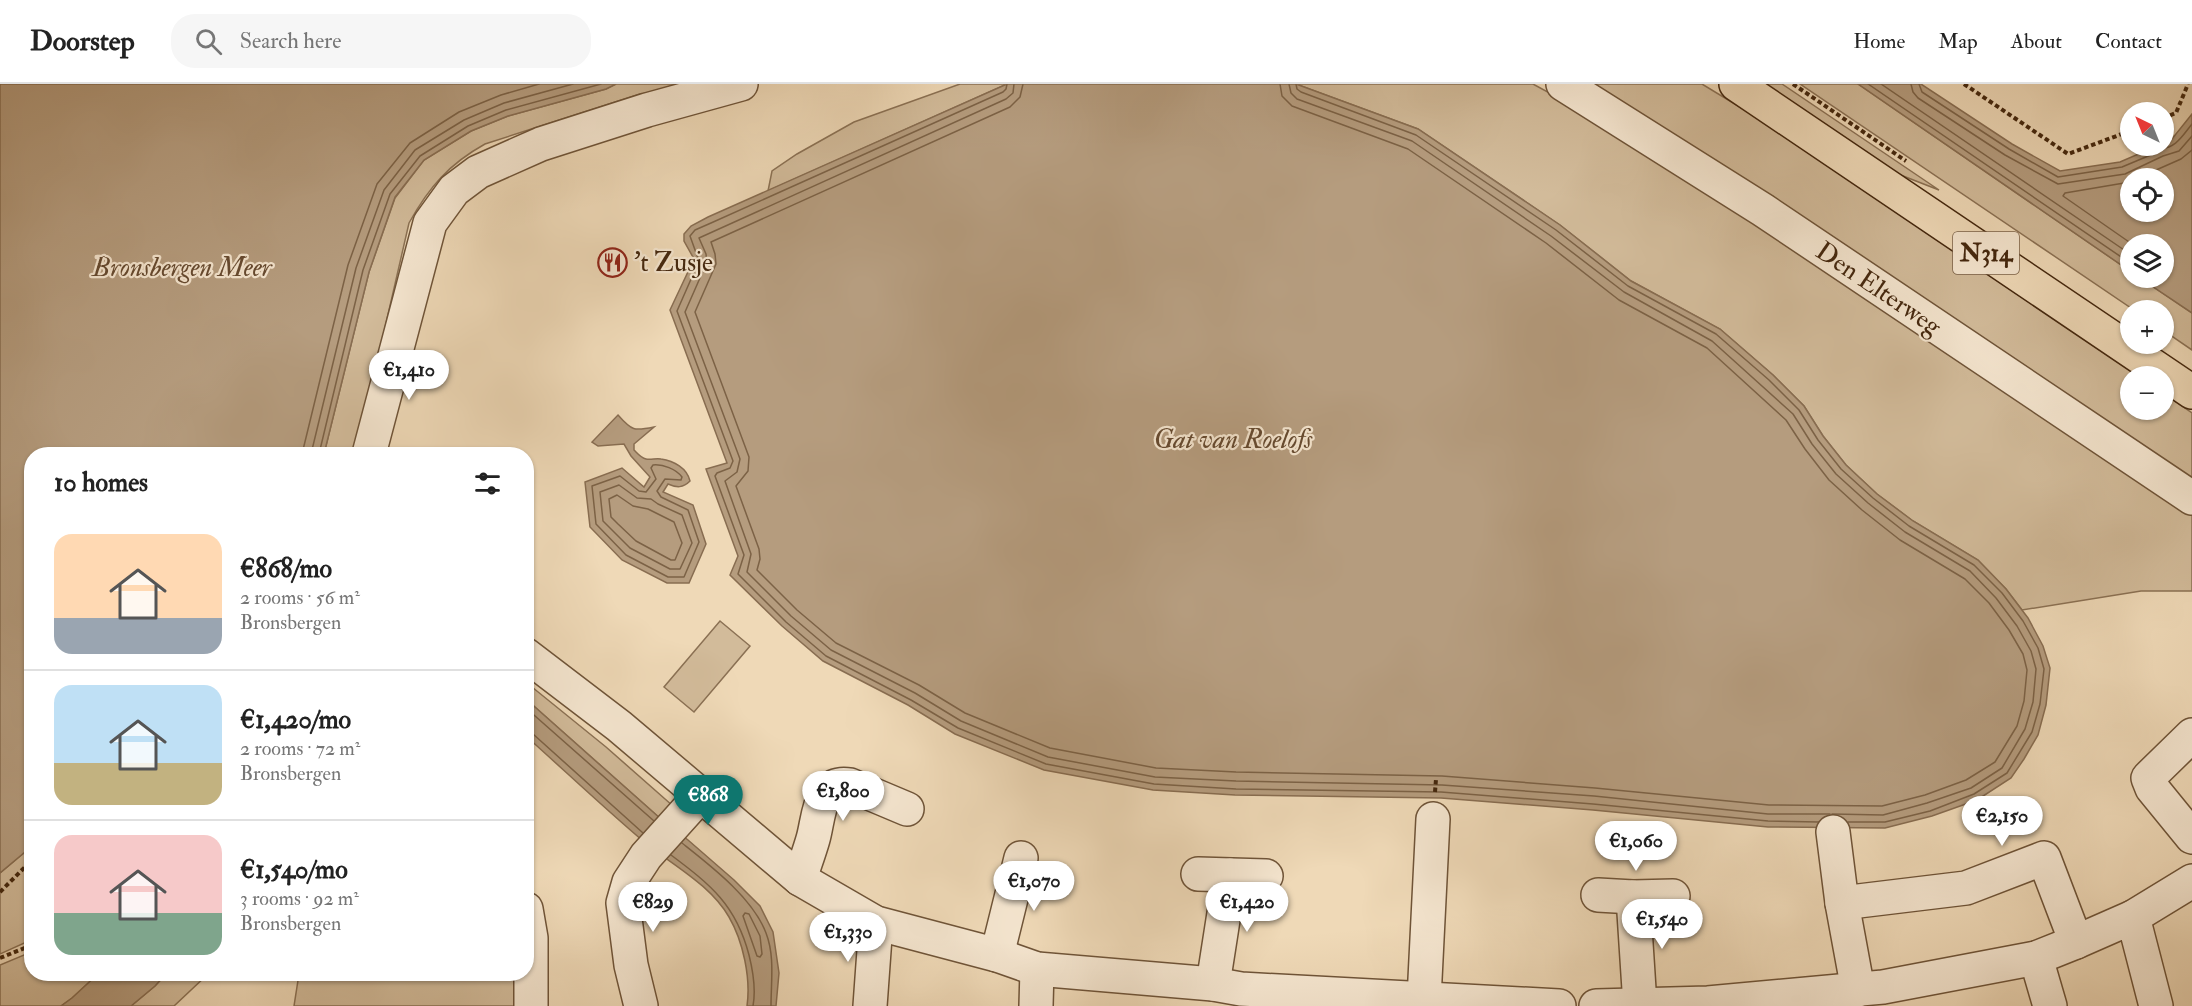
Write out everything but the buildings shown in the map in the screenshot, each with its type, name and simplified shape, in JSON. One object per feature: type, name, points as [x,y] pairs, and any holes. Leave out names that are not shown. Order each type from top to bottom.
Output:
[{"type":"main road","name":"N314","points":[[1728,84],[1779,114]]},
{"type":"main road","name":"N314","points":[[1736,84],[2192,392]]},
{"type":"street","points":[[371,447],[430,223],[454,190],[478,172],[541,144],[647,110],[741,84]]},
{"type":"street","name":"Den Elterweg","points":[[1563,84],[1763,210],[2192,498]]},
{"type":"street","points":[[534,661],[619,726],[800,879],[876,923],[997,955],[1037,969],[1231,993],[1382,1001],[1424,999],[1473,1004],[1559,1006]]},
{"type":"street","points":[[2192,735],[2148,778],[2152,788],[2192,837]]},
{"type":"street","points":[[800,879],[813,838],[820,805],[825,794],[832,787],[842,784],[850,786],[907,810]]},
{"type":"street","points":[[641,1006],[631,965],[623,903],[629,882],[646,856],[700,796]]},
{"type":"street","points":[[1424,999],[1433,819]]},
{"type":"street","points":[[1833,832],[1842,903],[1876,994]]},
{"type":"street","points":[[997,955],[1021,858]]},
{"type":"street","points":[[1842,903],[1966,888],[2044,858],[2076,942]]},
{"type":"street","points":[[1231,993],[1214,874],[1266,876]]},
{"type":"street","points":[[1596,1006],[1708,1005],[1876,994],[2036,958],[2133,917],[2192,881]]},
{"type":"street","points":[[1598,895],[1673,896]]},
{"type":"street","points":[[1633,897],[1640,1005]]},
{"type":"street","points":[[2133,917],[2156,1006]]},
{"type":"street","points":[[870,1006],[876,923]]},
{"type":"street","points":[[2036,958],[2050,1006]]},
{"type":"street","points":[[1036,1006],[1037,969]]},
{"type":"street","points":[[531,981],[531,1006]]},
{"type":"path","points":[[1964,84],[2068,154],[2120,134]]},
{"type":"path","points":[[2174,114],[2188,84]]},
{"type":"path","points":[[0,892],[24,868]]},
{"type":"path","points":[[0,958],[24,948]]},
{"type":"shaded area","points":[[616,84],[695,84],[640,94],[485,144],[450,168],[432,187],[409,223],[358,447],[326,447],[369,272],[395,198],[424,160],[471,131],[508,116],[606,89]]},
{"type":"shaded area","points":[[960,84],[1007,84],[768,191],[772,171],[854,122]]},
{"type":"shaded area","points":[[1296,84],[1533,84],[1627,135],[2192,515],[2192,591],[2141,591],[2022,610],[2006,589],[1978,560],[1913,521],[1877,494],[1846,465],[1823,436],[1804,406],[1773,375],[1720,329],[1631,281],[1560,225],[1418,129]]},
{"type":"shaded area","points":[[1581,84],[1702,84],[1748,112],[2123,366],[2120,366],[2120,420],[2174,420],[2174,401],[2192,413],[2192,486]]},
{"type":"shaded area","points":[[1759,84],[1782,84],[1939,190],[1898,174]]},
{"type":"shaded area","points":[[1800,84],[1858,84],[2120,264],[2120,288],[2155,288],[2173,300],[2120,301]]},
{"type":"shaded area","points":[[2174,301],[2192,313],[2192,350],[2174,338]]},
{"type":"shaded area","points":[[720,621],[750,646],[694,712],[664,687]]},
{"type":"shaded area","points":[[534,689],[606,747],[673,806],[662,820],[534,706]]},
{"type":"shaded area","points":[[24,853],[24,943],[0,954],[0,873]]},
{"type":"shaded area","points":[[24,955],[24,981],[90,981],[61,1006],[0,1006],[0,965]]},
{"type":"shaded area","points":[[160,981],[201,981],[174,1006],[131,1006]]},
{"type":"shaded area","points":[[298,981],[522,981],[519,1006],[294,1006]]},
{"type":"water","name":"Bronsbergen Meer","points":[[0,84],[616,84],[606,89],[508,116],[471,131],[424,160],[395,197],[369,272],[326,447],[24,447],[24,853],[0,873]]},
{"type":"water","name":"Gat van Roelofs","points":[[1007,84],[1296,84],[1418,129],[1560,225],[1631,281],[1720,329],[1773,375],[1804,406],[1823,436],[1846,465],[1877,494],[1913,521],[1978,560],[2006,589],[2028,618],[2043,646],[2050,668],[2046,705],[2038,735],[2024,759],[2011,778],[1977,800],[1932,816],[1885,828],[1768,827],[1441,798],[1235,795],[1153,790],[1044,770],[955,734],[908,705],[823,661],[782,626],[730,575],[738,556],[706,469],[727,463],[670,310],[694,259],[684,241],[684,234],[691,226],[708,217]]},
{"type":"water","points":[[1858,84],[1921,84],[2012,144],[2060,171],[2120,162],[2134,156],[2174,156],[2174,136],[2192,114],[2192,313],[2155,288],[2174,288],[2174,234],[2120,234],[2120,264]]},
{"type":"water","points":[[618,415],[634,428],[654,427],[634,444],[634,450],[640,456],[646,459],[671,461],[683,469],[688,476],[690,481],[685,485],[677,487],[668,484],[663,492],[693,505],[706,544],[689,583],[667,583],[622,560],[590,527],[585,482],[622,468],[644,487],[650,477],[631,456],[624,444],[598,446],[592,442]]},
{"type":"water","points":[[534,706],[662,820],[734,880],[760,906],[773,932],[779,973],[776,1006],[747,1006],[747,972],[742,948],[734,927],[721,905],[701,885],[643,841],[534,743]]},
{"type":"water","points":[[90,981],[160,981],[131,1006],[61,1006]]},
{"type":"place","name":"'t Zusje","points":[[613,262]]}]
